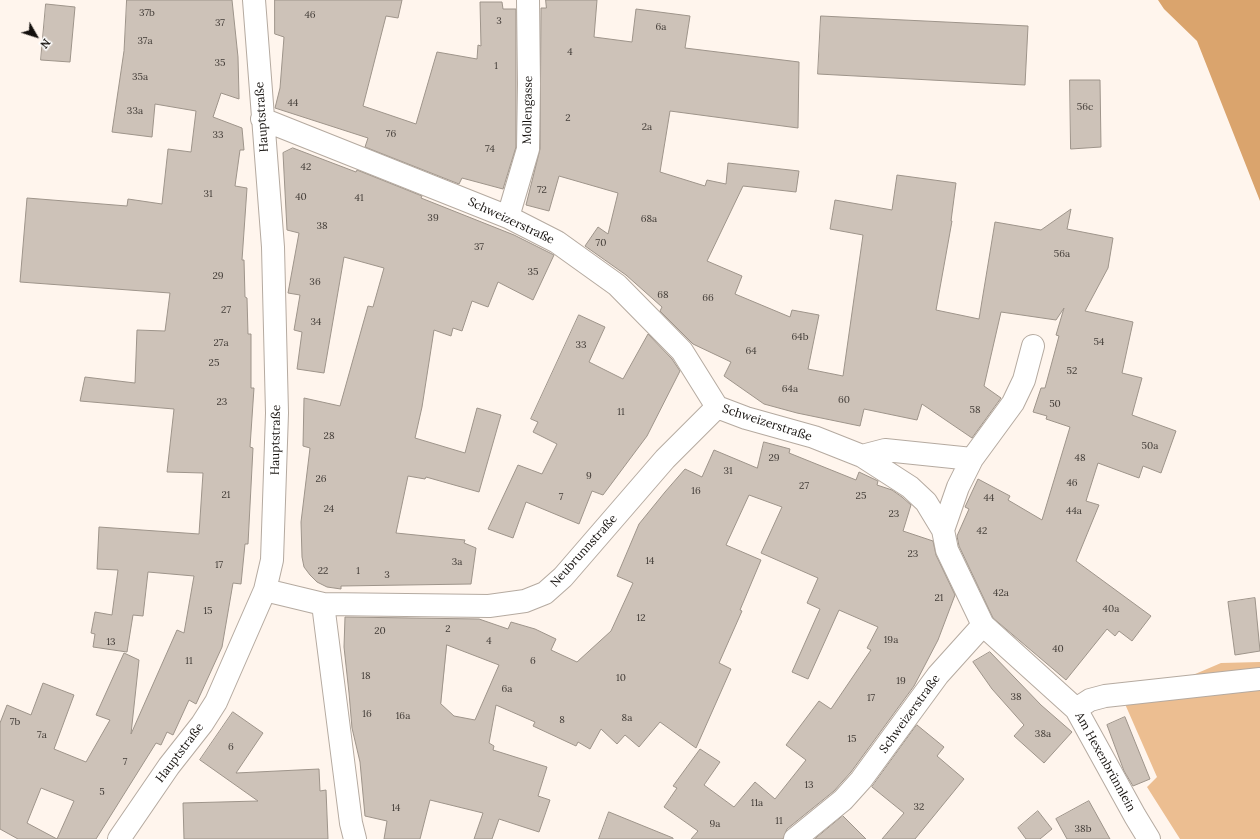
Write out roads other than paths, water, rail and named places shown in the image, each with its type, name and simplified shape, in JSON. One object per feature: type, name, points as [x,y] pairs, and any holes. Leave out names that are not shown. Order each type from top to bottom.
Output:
[{"type":"street","name":"Hauptstraße","points":[[119,839],[169,766],[202,724],[216,702],[265,590],[272,560],[277,413],[273,247],[254,0]]},
{"type":"street","name":"Mollengasse","points":[[508,217],[528,150],[528,0]]},
{"type":"street","name":"Schweizerstraße","points":[[262,119],[508,217],[557,242],[617,285],[682,351],[717,407],[746,418],[814,437],[862,456],[910,487],[926,502],[943,530],[947,550],[983,625],[938,675],[861,780],[843,800],[795,839]]},
{"type":"street","points":[[943,530],[958,488],[972,459],[1013,403],[1024,380],[1033,346]]},
{"type":"street","name":"Neubrunnstraße","points":[[265,590],[323,604],[489,606],[525,601],[545,593],[563,577],[665,459],[717,407]]},
{"type":"street","points":[[862,456],[885,450],[972,459]]},
{"type":"street","points":[[323,604],[355,839]]},
{"type":"street","name":"Am Hexenbrünnlein","points":[[983,625],[1076,709],[1149,839]]},
{"type":"street","points":[[1076,709],[1090,700],[1105,696],[1260,679]]}]
